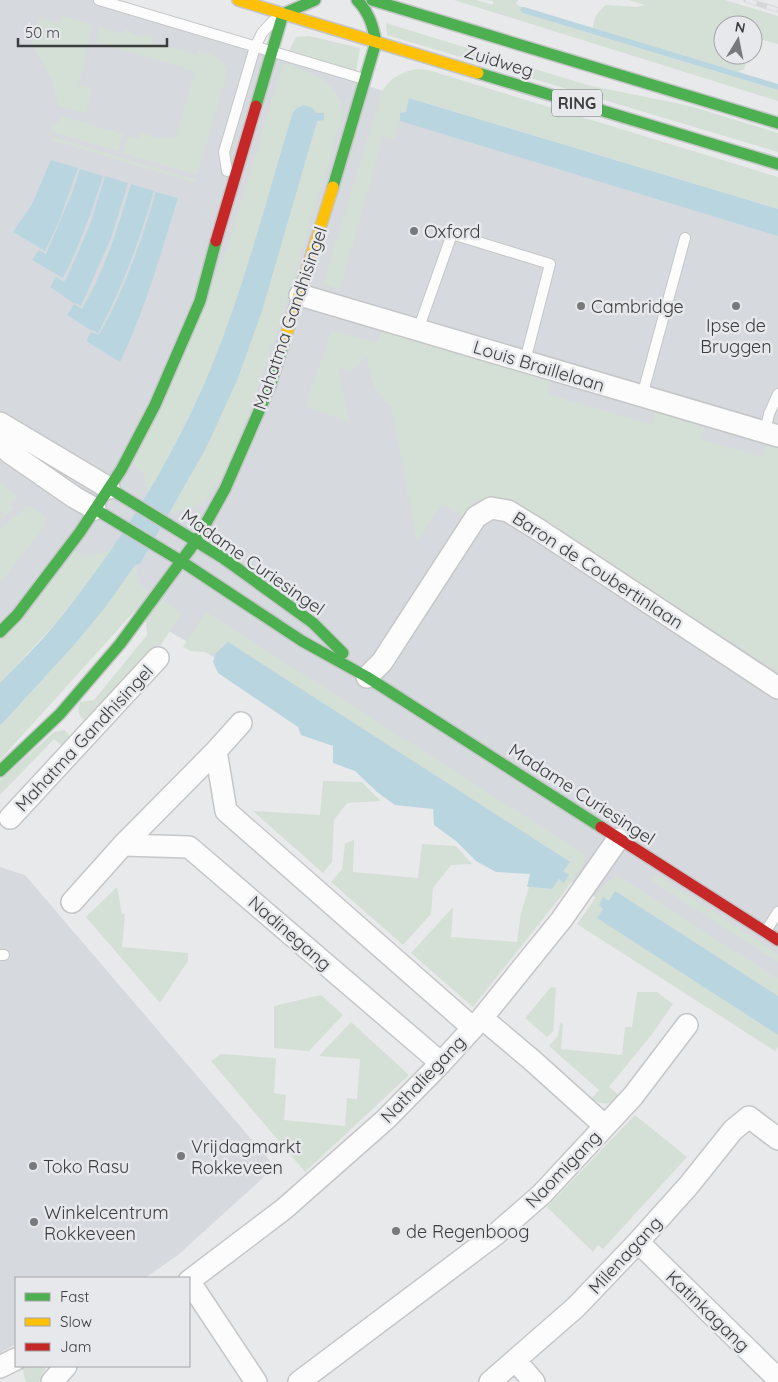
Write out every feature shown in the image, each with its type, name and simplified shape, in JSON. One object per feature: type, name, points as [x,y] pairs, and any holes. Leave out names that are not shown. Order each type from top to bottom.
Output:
[{"type":"street","name":"Zuidweg","points":[[238,0],[778,164]]},
{"type":"street","points":[[0,632],[17,615],[95,509],[121,470],[155,405],[200,301],[230,192],[284,14],[315,0]]},
{"type":"street","name":"Mahatma Gandhisingel","points":[[0,771],[60,714],[120,644],[196,541],[224,489],[270,386],[300,295],[376,42],[374,26],[369,14],[357,0]]},
{"type":"street","name":"Zuidweg","points":[[372,0],[778,122]]},
{"type":"street","name":"Louis Braillelaan","points":[[300,295],[771,434]]},
{"type":"street","points":[[0,423],[109,488]]},
{"type":"street","points":[[0,443],[9,452],[74,497],[95,509]]},
{"type":"street","name":"Madame Curiesingel","points":[[109,488],[223,558],[313,623],[367,677]]},
{"type":"street","name":"Baron de Coubertinlaan","points":[[367,677],[382,662],[476,517],[491,508],[508,511],[539,530],[778,688]]},
{"type":"street","name":"Madame Curiesingel","points":[[95,509],[181,561],[302,641],[367,677],[778,940]]},
{"type":"street","name":"Mahatma Gandhisingel","points":[[10,818],[158,658]]},
{"type":"street","points":[[60,714],[89,733]]},
{"type":"street","points":[[72,902],[123,845],[241,723]]},
{"type":"street","points":[[216,751],[226,811],[478,1023],[533,1061],[605,1126]]},
{"type":"street","name":"Nathaliegang","points":[[190,1280],[284,1209],[386,1119],[441,1063],[478,1023],[562,918],[618,838]]},
{"type":"street","name":"Nadinegang","points":[[123,845],[189,847],[441,1063]]},
{"type":"street","name":"Naomigang","points":[[299,1382],[496,1234],[542,1194],[633,1096],[687,1025]]},
{"type":"street","name":"Milenagang","points":[[490,1382],[576,1307],[689,1185],[733,1130],[749,1117],[778,1139]]},
{"type":"street","name":"Katinkagang","points":[[638,1242],[778,1379]]},
{"type":"street","points":[[190,1283],[256,1382]]},
{"type":"street","points":[[0,1367],[15,1360]]},
{"type":"street","points":[[516,1361],[534,1382]]},
{"type":"street","points":[[52,1382],[65,1367]]},
{"type":"lane","points":[[100,0],[365,80]]},
{"type":"lane","points":[[230,192],[224,152],[255,47],[268,26],[284,14]]},
{"type":"lane","points":[[418,330],[452,234],[550,264],[525,361]]},
{"type":"lane","points":[[642,396],[685,238]]},
{"type":"lane","points":[[771,434],[769,414],[778,394]]},
{"type":"lane","points":[[766,932],[778,912]]},
{"type":"shaded area","points":[[0,0],[105,0],[778,220],[778,1016],[317,716],[97,590],[0,630]]},
{"type":"shaded area","points":[[454,0],[476,0],[493,5],[493,1],[486,0],[518,0],[516,4],[521,7],[520,9],[523,13],[778,90],[778,101]]},
{"type":"shaded area","points":[[629,0],[725,0],[778,16],[778,44],[763,40],[763,15],[713,15],[713,64],[593,28],[594,20],[606,5],[638,7],[645,5]]},
{"type":"shaded area","points":[[62,16],[93,25],[78,85],[92,89],[86,113],[58,106],[53,82],[32,43],[39,18],[60,24]]},
{"type":"shaded area","points":[[386,23],[587,85],[690,106],[778,133],[778,152],[387,35]]},
{"type":"shaded area","points":[[100,27],[123,34],[125,29],[131,32],[131,34],[152,37],[151,42],[196,55],[198,51],[208,54],[221,60],[224,64],[227,74],[197,175],[123,153],[128,136],[140,139],[142,133],[162,139],[163,136],[175,139],[195,71],[95,42]]},
{"type":"shaded area","points":[[309,36],[360,48],[356,71],[289,51],[296,37]]},
{"type":"shaded area","points":[[283,63],[312,74],[328,84],[340,100],[344,111],[283,314],[231,461],[202,505],[170,513],[206,448],[238,378],[318,121],[324,120],[316,113],[293,112],[223,339],[194,407],[148,495],[143,472],[132,465],[227,249]]},
{"type":"shaded area","points":[[715,65],[746,65],[744,69],[738,72]]},
{"type":"shaded area","points":[[428,70],[778,177],[778,209],[409,98],[406,112],[400,113],[400,121],[394,140],[383,137],[340,289],[323,284],[382,91],[397,76],[407,71]]},
{"type":"shaded area","points":[[60,116],[123,134],[118,151],[53,132],[52,125],[60,123]]},
{"type":"shaded area","points":[[52,137],[196,180],[195,183],[52,140]]},
{"type":"shaded area","points":[[332,330],[377,343],[382,330],[551,380],[548,394],[652,425],[656,412],[705,427],[701,440],[762,457],[766,445],[778,448],[778,672],[510,498],[491,498],[473,503],[464,517],[442,504],[417,542],[392,413],[393,408],[381,396],[374,385],[367,356],[351,372],[338,367],[349,422],[305,406]]},
{"type":"shaded area","points":[[0,482],[18,497],[9,504],[13,509],[1,518],[0,516],[4,513],[0,511]]},
{"type":"shaded area","points":[[29,505],[45,516],[45,525],[0,583],[0,529]]},
{"type":"shaded area","points":[[74,551],[85,557],[112,551],[56,623],[0,683],[0,639]]},
{"type":"shaded area","points":[[135,565],[139,583],[151,593],[0,760],[0,726],[76,643],[107,605]]},
{"type":"shaded area","points":[[161,599],[182,613],[156,652],[88,721],[82,718],[79,711],[80,702],[94,700],[147,635],[146,621]]},
{"type":"shaded area","points":[[206,612],[585,855],[583,865],[562,895],[473,1007],[411,953],[453,907],[451,937],[517,942],[521,913],[529,887],[552,889],[570,862],[228,642],[216,653],[191,651],[183,647]]},
{"type":"shaded area","points":[[64,730],[68,733],[70,740],[63,747],[54,739],[0,795],[0,780],[54,732]]},
{"type":"shaded area","points":[[323,781],[362,782],[381,801],[347,803],[334,820],[332,862],[323,873],[253,811],[320,815]]},
{"type":"shaded area","points":[[354,840],[353,872],[418,878],[422,844],[456,846],[472,864],[451,865],[433,888],[431,914],[403,945],[331,882],[342,869],[345,844]]},
{"type":"shaded area","points":[[0,867],[25,875],[275,1167],[178,1255],[146,1277],[15,1277],[15,1345],[0,1353]]},
{"type":"shaded area","points":[[656,875],[778,954],[778,962],[652,881]]},
{"type":"shaded area","points":[[618,876],[778,979],[778,996],[616,891],[608,901],[599,905],[603,908],[598,918],[778,1035],[778,1047],[775,1051],[577,924],[606,883]]},
{"type":"shaded area","points":[[117,887],[122,914],[125,914],[122,947],[188,953],[188,961],[160,1003],[86,917]]},
{"type":"shaded area","points":[[551,987],[556,988],[553,1031],[547,1037],[525,1018]]},
{"type":"shaded area","points":[[637,992],[657,992],[673,1004],[652,1034],[609,1087],[620,1096],[606,1104],[591,1099],[599,1090],[549,1046],[558,1036],[560,1023],[563,1024],[561,1049],[622,1055],[625,1027],[632,1027]]},
{"type":"shaded area","points":[[321,995],[343,1015],[309,1051],[274,1048],[274,1006]]},
{"type":"shaded area","points":[[351,1022],[409,1075],[305,1172],[211,1061],[221,1054],[276,1058],[274,1093],[286,1095],[284,1120],[345,1126],[347,1098],[357,1099],[360,1059],[319,1056]]},
{"type":"shaded area","points":[[635,1115],[687,1157],[603,1249],[598,1245],[593,1252],[547,1207]]},
{"type":"shaded area","points":[[22,1367],[46,1367],[39,1382],[26,1382]]},
{"type":"water","points":[[521,7],[524,7],[778,84],[778,90],[523,13],[520,10]]},
{"type":"water","points":[[409,98],[778,209],[778,236],[400,121],[400,113],[406,112]]},
{"type":"water","points":[[304,105],[312,108],[316,113],[324,113],[324,120],[317,121],[262,311],[238,378],[206,448],[140,564],[135,565],[107,605],[76,643],[0,726],[0,683],[50,630],[102,562],[143,500],[180,436],[223,337],[255,241],[293,112]]},
{"type":"water","points":[[51,160],[78,168],[59,221],[45,251],[13,232],[32,204]]},
{"type":"water","points":[[80,169],[103,176],[85,228],[63,278],[32,260],[39,250],[46,254]]},
{"type":"water","points":[[105,176],[128,183],[111,238],[81,306],[50,287],[56,277],[64,282],[67,277],[90,225]]},
{"type":"water","points":[[131,184],[154,191],[130,264],[98,333],[67,315],[74,304],[82,309],[98,279]]},
{"type":"water","points":[[156,192],[178,198],[145,302],[120,362],[86,341],[91,332],[99,335],[125,283]]},
{"type":"water","points":[[228,642],[570,862],[563,871],[569,875],[564,883],[559,879],[552,889],[527,887],[530,874],[496,872],[476,861],[456,841],[434,825],[433,809],[395,805],[377,792],[355,771],[333,763],[333,746],[301,735],[298,727],[218,673],[213,662],[216,653]]},
{"type":"water","points":[[615,891],[778,996],[778,1035],[597,918],[603,909],[599,905],[603,897],[609,901]]},
{"type":"railway","points":[[746,0],[778,10]]},
{"type":"traffic: fast","points":[[256,106],[283,14],[315,0]]},
{"type":"traffic: fast","points":[[333,187],[376,42],[370,20],[365,9],[357,0]]},
{"type":"traffic: fast","points":[[372,0],[778,123]]},
{"type":"traffic: fast","points":[[478,73],[778,164]]},
{"type":"traffic: fast","points":[[0,632],[17,615],[80,532],[121,470],[155,405],[200,301],[216,241]]},
{"type":"traffic: fast","points":[[0,771],[60,714],[120,644],[196,541],[225,489],[270,386],[283,345]]},
{"type":"traffic: fast","points":[[109,488],[223,558],[313,623],[343,653]]},
{"type":"traffic: fast","points":[[95,509],[181,561],[302,641],[367,677],[601,827]]},
{"type":"traffic: slow","points":[[238,0],[478,73]]},
{"type":"traffic: slow","points":[[283,345],[333,187]]},
{"type":"traffic: jam","points":[[216,241],[256,106]]},
{"type":"traffic: jam","points":[[601,827],[778,940]]},
{"type":"place","name":"Oxford","points":[[414,231]]},
{"type":"place","name":"Cambridge","points":[[581,306]]},
{"type":"place","name":"Ipse de Bruggen","points":[[736,306]]},
{"type":"place","name":"Vrijdagmarkt Rokkeveen","points":[[181,1156]]},
{"type":"place","name":"Toko Rasu","points":[[33,1166]]},
{"type":"place","name":"Winkelcentrum Rokkeveen","points":[[34,1222]]},
{"type":"place","name":"de Regenboog","points":[[396,1231]]}]
